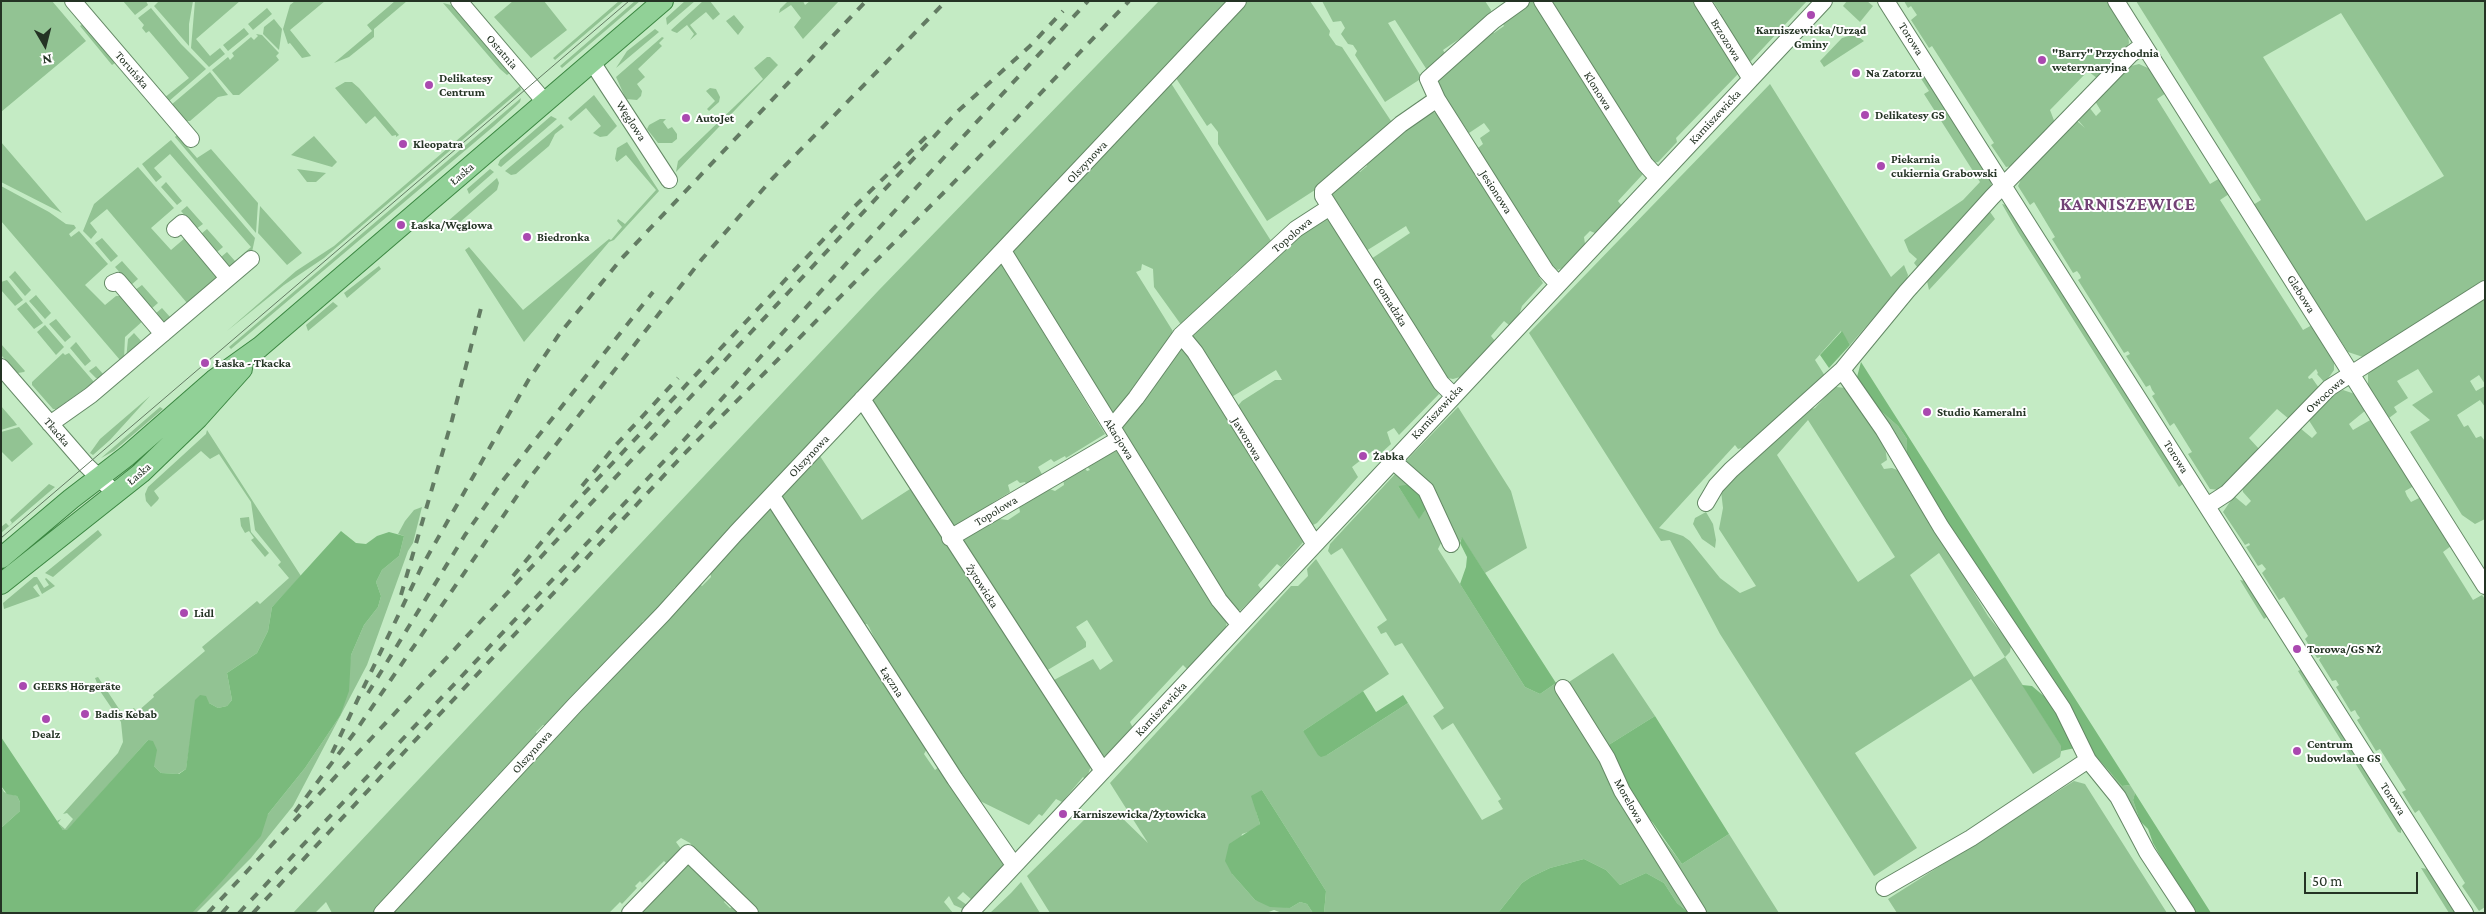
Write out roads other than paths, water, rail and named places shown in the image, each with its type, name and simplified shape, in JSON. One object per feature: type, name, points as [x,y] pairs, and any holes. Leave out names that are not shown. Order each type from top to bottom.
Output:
[{"type":"main road","name":"Łaska","points":[[1,558],[214,380],[260,346],[663,1]]},
{"type":"main road","name":"Łaska","points":[[1,584],[141,473],[198,418],[225,389],[260,346]]},
{"type":"street","name":"Toruńska","points":[[73,1],[191,139]]},
{"type":"street","name":"Ostatnia","points":[[459,1],[545,102]]},
{"type":"street","name":"Olszynowa","points":[[382,913],[862,399],[1238,1]]},
{"type":"street","points":[[1330,207],[1323,196],[1326,187],[1401,124],[1437,100],[1428,79],[1493,22],[1521,1]]},
{"type":"street","name":"Klonowa","points":[[1542,1],[1645,164],[1658,178]]},
{"type":"street","name":"Brzozowa","points":[[1702,1],[1751,79]]},
{"type":"street","name":"Karniszewicka","points":[[970,913],[1314,543],[1824,1]]},
{"type":"street","name":"Torowa","points":[[1886,1],[2465,913]]},
{"type":"street","name":"Glebowa","points":[[2116,1],[2485,586]]},
{"type":"street","points":[[1706,503],[1716,486],[1731,470],[1842,370],[1912,286],[2004,185],[2131,54],[2143,45]]},
{"type":"street","name":"Węglowa","points":[[592,62],[669,180]]},
{"type":"street","name":"Jesionowa","points":[[1437,100],[1546,271],[1558,284]]},
{"type":"street","name":"Topolowa","points":[[950,538],[1116,433],[1136,398],[1181,335],[1296,229],[1330,207]]},
{"type":"street","name":"Gromadzka","points":[[1330,207],[1441,383],[1453,395]]},
{"type":"street","points":[[175,229],[182,223],[228,278]]},
{"type":"street","name":"Akacjowa","points":[[1003,251],[1219,600],[1239,624]]},
{"type":"street","points":[[50,424],[91,395],[251,259]]},
{"type":"street","points":[[113,284],[118,281],[163,334]]},
{"type":"street","name":"Owocowa","points":[[2207,506],[2227,493],[2329,388],[2485,289]]},
{"type":"street","name":"Jaworowa","points":[[1181,335],[1195,352],[1314,543]]},
{"type":"street","name":"Tkacka","points":[[1,367],[50,424],[115,493]]},
{"type":"street","points":[[1842,370],[1883,429],[1941,527],[2063,710],[2088,760],[2118,797],[2147,852],[2187,913]]},
{"type":"street","name":"Żytowicka","points":[[862,399],[950,538],[1104,771]]},
{"type":"street","points":[[1392,460],[1426,490],[1451,544]]},
{"type":"street","name":"Łączna","points":[[772,496],[955,779],[1014,865]]},
{"type":"street","name":"Morelowa","points":[[1563,688],[1607,758],[1622,791],[1698,913]]},
{"type":"street","points":[[1884,888],[1972,838],[2088,760]]},
{"type":"street","points":[[630,913],[688,853],[750,913]]},
{"type":"tram line","points":[[1,538],[629,1]]},
{"type":"railway","points":[[332,753],[422,566],[529,379],[560,333],[623,257],[866,1]]},
{"type":"railway","points":[[295,812],[355,732],[528,480],[702,259],[772,179],[946,1]]},
{"type":"railway","points":[[239,913],[683,441],[1088,1]]},
{"type":"railway","points":[[253,913],[686,452],[991,145],[1129,1]]},
{"type":"railway","points":[[208,913],[957,112],[1030,46],[1063,11]]},
{"type":"railway","points":[[513,576],[573,505],[854,207],[927,136]]},
{"type":"railway","points":[[368,693],[465,535],[504,479],[653,292]]},
{"type":"railway","points":[[401,595],[452,420],[482,304]]},
{"type":"railway","points":[[582,486],[615,446],[678,378]]},
{"type":"railway","points":[[222,913],[229,905]]},
{"type":"place","name":"Karniszewicka/Urząd Gminy","points":[[1811,15]]},
{"type":"place","name":"\"Barry\" Przychodnia weterynaryjna","points":[[2042,60]]},
{"type":"place","name":"Na Zatorzu","points":[[1856,73]]},
{"type":"place","name":"Delikatesy Centrum","points":[[429,85]]},
{"type":"place","name":"Delikatesy GS","points":[[1865,115]]},
{"type":"place","name":"AutoJet","points":[[686,118]]},
{"type":"place","name":"Kleopatra","points":[[403,144]]},
{"type":"place","name":"Piekarnia cukiernia Grabowski","points":[[1881,166]]},
{"type":"place","name":"Łaska/Węglowa","points":[[401,225]]},
{"type":"place","name":"Biedronka","points":[[527,237]]},
{"type":"place","name":"Łaska - Tkacka","points":[[205,363]]},
{"type":"place","name":"Studio Kameralni","points":[[1927,412]]},
{"type":"place","name":"Żabka","points":[[1363,456]]},
{"type":"place","name":"Lidl","points":[[184,613]]},
{"type":"place","name":"Torowa/GS NŻ","points":[[2297,649]]},
{"type":"place","name":"GEERS Hörgeräte","points":[[23,686]]},
{"type":"place","name":"Badis Kebab","points":[[85,714]]},
{"type":"place","name":"Dealz","points":[[46,719]]},
{"type":"place","name":"Centrum budowlane GS","points":[[2297,751]]},
{"type":"place","name":"Karniszewicka/Żytowicka","points":[[1063,814]]},
{"type":"district","name":"KARNISZEWICE","points":[[2128,204]]}]
